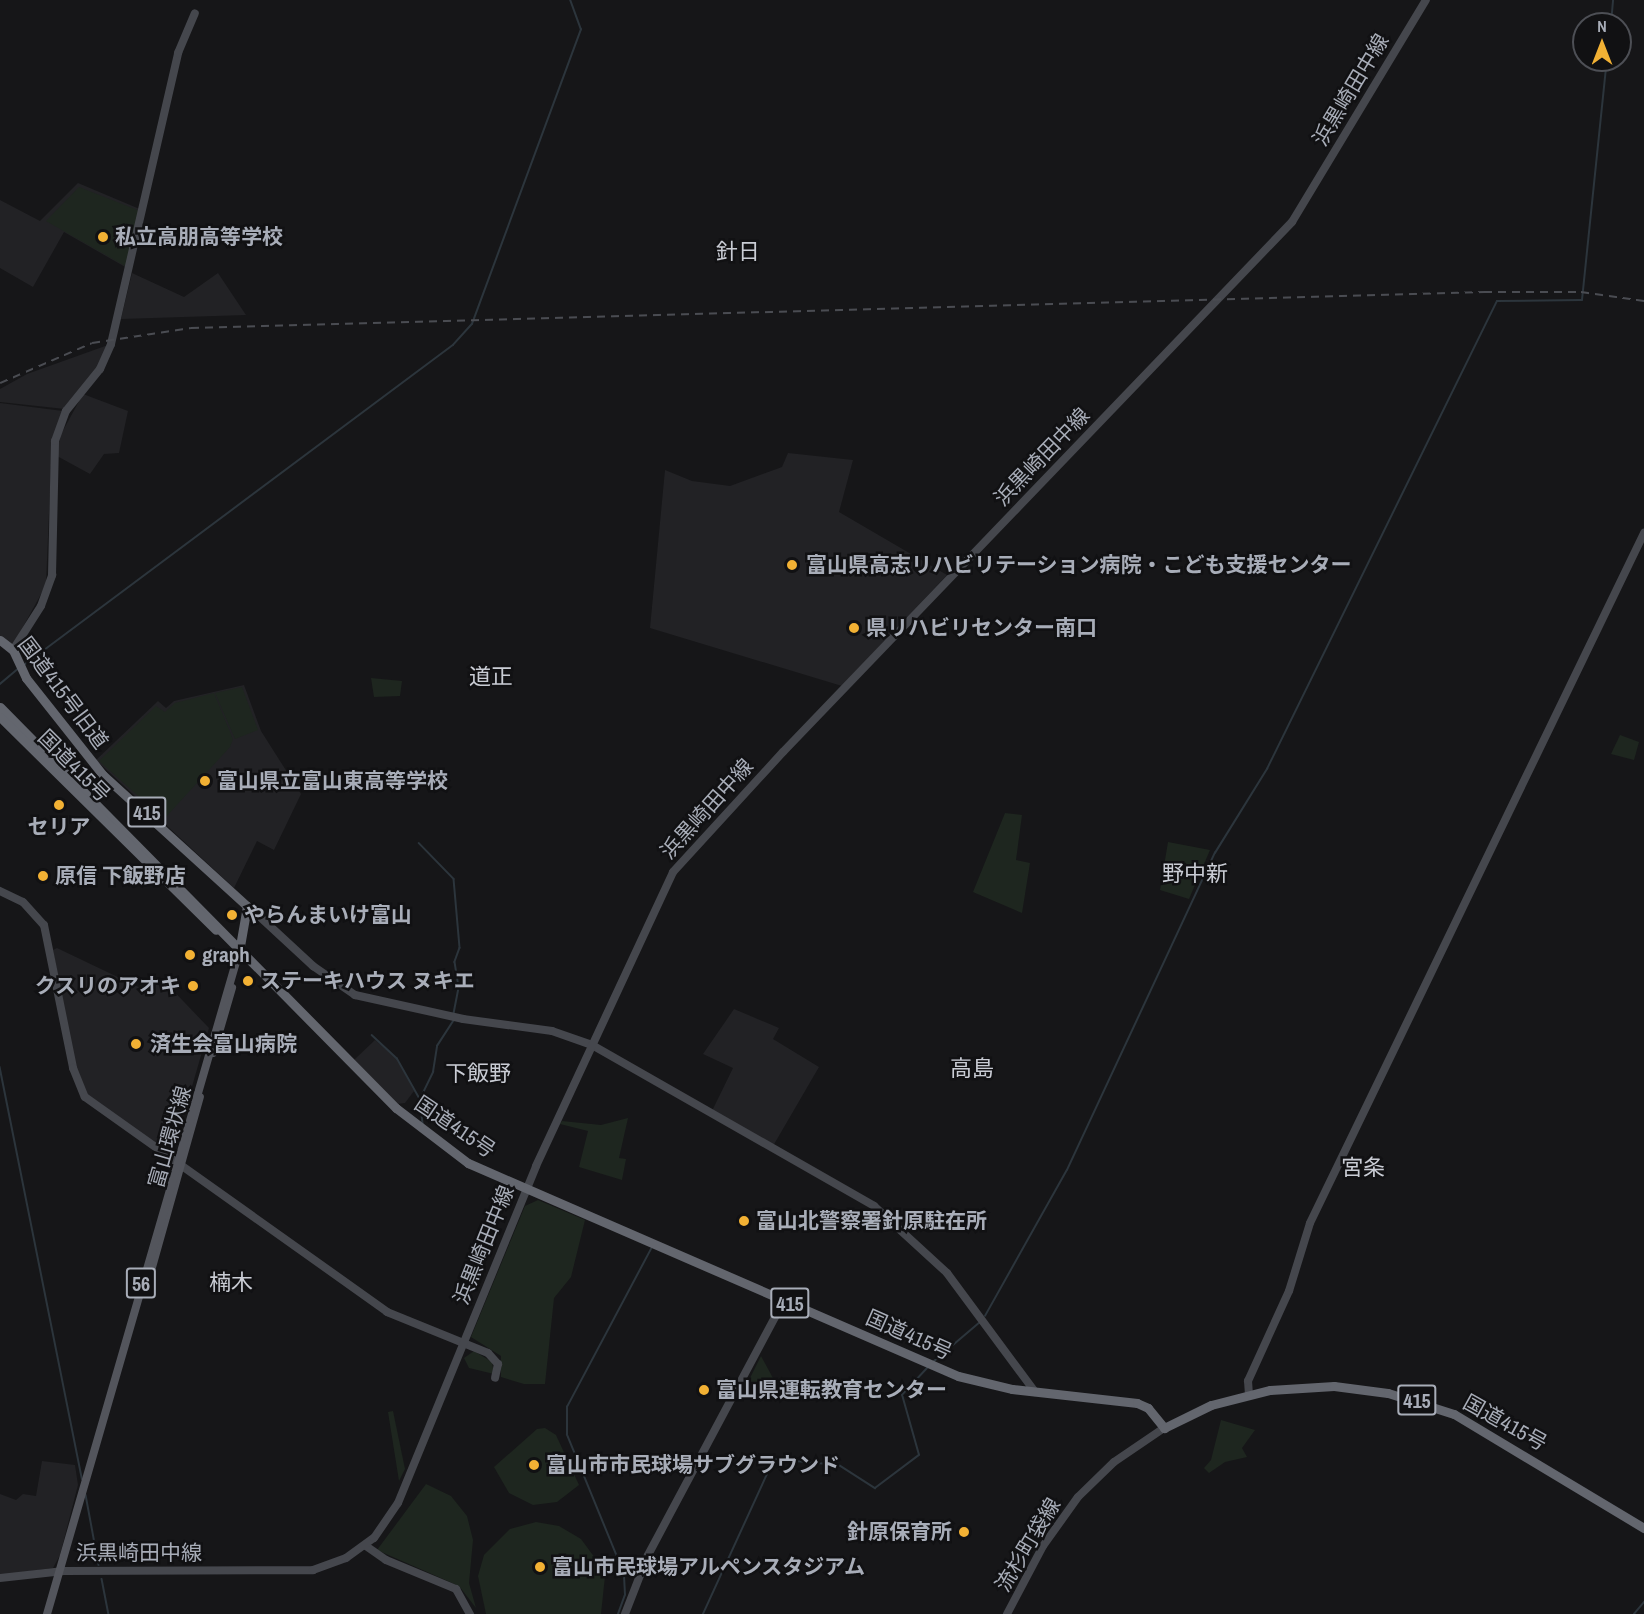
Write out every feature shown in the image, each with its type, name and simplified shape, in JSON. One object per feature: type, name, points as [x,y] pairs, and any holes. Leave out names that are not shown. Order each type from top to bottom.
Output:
[{"type":"highway","name":"国道415号旧道","points":[[0,640],[13,650],[24,674],[93,764],[237,895],[248,917]]},
{"type":"highway","name":"国道415号","points":[[0,707],[239,952],[426,1133],[468,1163],[958,1376],[1035,1392],[1137,1404],[1148,1408],[1164,1428],[1249,1395],[1334,1386],[1388,1393],[1431,1405],[1489,1433],[1644,1528]]},
{"type":"highway","name":"国道415号","points":[[0,717],[201,920],[227,939]]},
{"type":"highway","points":[[239,952],[248,917]]},
{"type":"main road","name":"富山環状線","points":[[52,1614],[62,1571],[239,952]]},
{"type":"main road","name":"富山環状線","points":[[47,1614],[62,1571]]},
{"type":"street","name":"浜黒崎田中線","points":[[0,1578],[62,1571],[313,1570],[366,1545],[398,1503],[526,1190],[592,1045],[684,857],[1292,222],[1426,0]]},
{"type":"street","points":[[13,650],[41,606],[51,575],[55,441],[66,411],[100,369],[111,344],[178,53],[195,13]]},
{"type":"street","points":[[1249,1395],[1248,1381],[1289,1291],[1318,1205],[1644,533]]},
{"type":"street","points":[[0,891],[23,902],[44,925],[73,1068],[85,1097],[387,1312],[495,1358],[495,1378]]},
{"type":"street","points":[[248,917],[259,916],[313,966],[355,995],[463,1019],[552,1031],[592,1045],[874,1206],[947,1274],[1035,1392]]},
{"type":"street","points":[[625,1614],[648,1555],[784,1300]]},
{"type":"street","name":"流杉町袋線","points":[[1007,1614],[1043,1546],[1078,1497],[1114,1462],[1164,1428]]},
{"type":"street","points":[[366,1545],[386,1560],[456,1589],[470,1614]]},
{"type":"shaded area","name":"私立高朋高等学校","points":[[78,183],[142,210],[127,268],[64,232],[33,287],[0,268],[0,200],[40,221]]},
{"type":"shaded area","points":[[79,187],[140,211],[125,266],[46,221]]},
{"type":"shaded area","points":[[132,273],[184,297],[218,273],[246,315],[121,319]]},
{"type":"shaded area","points":[[108,345],[99,367],[65,409],[0,402],[0,389],[27,374]]},
{"type":"shaded area","points":[[83,394],[128,411],[119,453],[104,454],[90,474],[57,456],[60,436]]},
{"type":"shaded area","points":[[0,403],[63,411],[52,441],[46,585],[13,645],[0,637]]},
{"type":"shaded area","name":"富山県高志リハビリテーション病院・こども支援センター","points":[[788,453],[853,460],[839,512],[947,575],[842,686],[650,628],[665,470],[692,481],[730,486],[782,467]]},
{"type":"shaded area","points":[[371,678],[402,681],[400,696],[374,697]]},
{"type":"shaded area","name":"富山県立富山東高等学校","points":[[244,685],[261,731],[301,794],[274,850],[257,841],[234,888],[96,760],[158,701],[166,708],[174,701]]},
{"type":"shaded area","points":[[242,687],[258,730],[235,739],[215,693]]},
{"type":"shaded area","points":[[214,693],[233,739],[230,747],[164,819],[99,761],[156,706],[165,712],[175,703]]},
{"type":"shaded area","points":[[1620,735],[1639,742],[1634,760],[1611,754]]},
{"type":"shaded area","points":[[1005,813],[1022,815],[1016,860],[1030,863],[1022,913],[973,892]]},
{"type":"shaded area","points":[[1168,842],[1210,850],[1189,899],[1160,890]]},
{"type":"shaded area","name":"済生会富山病院","points":[[57,948],[147,991],[163,980],[209,1028],[175,1145],[165,1149],[96,1107],[77,1082],[53,950]]},
{"type":"shaded area","points":[[734,1009],[779,1028],[773,1039],[819,1067],[773,1146],[712,1111],[733,1068],[703,1054]]},
{"type":"shaded area","points":[[375,1040],[397,1058],[414,1091],[405,1103],[397,1104],[354,1060]]},
{"type":"shaded area","points":[[628,1118],[619,1158],[626,1159],[622,1180],[579,1167],[588,1131],[560,1124],[562,1121],[601,1125]]},
{"type":"shaded area","points":[[538,1200],[585,1220],[571,1277],[554,1298],[545,1384],[524,1384],[501,1377],[501,1356],[471,1337],[525,1206]]},
{"type":"shaded area","points":[[474,1351],[492,1362],[494,1374],[469,1368],[464,1358]]},
{"type":"shaded area","points":[[761,1356],[774,1380],[739,1400]]},
{"type":"shaded area","points":[[393,1411],[405,1469],[399,1481],[388,1412]]},
{"type":"shaded area","points":[[1221,1420],[1255,1430],[1242,1448],[1247,1457],[1225,1462],[1209,1473],[1204,1468],[1211,1460]]},
{"type":"shaded area","name":"富山市市民球場サブグラウンド","points":[[545,1428],[556,1435],[579,1485],[557,1502],[533,1505],[509,1493],[494,1467],[537,1429]]},
{"type":"shaded area","points":[[42,1461],[75,1465],[78,1485],[60,1555],[53,1568],[0,1575],[0,1494],[16,1500],[23,1494],[36,1496]]},
{"type":"shaded area","points":[[426,1484],[451,1496],[467,1516],[473,1540],[469,1583],[476,1608],[459,1586],[377,1550]]},
{"type":"shaded area","name":"富山市民球場アルペンスタジアム","points":[[536,1522],[559,1526],[581,1539],[595,1558],[605,1576],[601,1614],[486,1614],[478,1576],[484,1555],[510,1529]]},
{"type":"waterway","points":[[24,665],[453,345],[472,324],[581,30],[570,0]]},
{"type":"waterway","points":[[1612,12],[1613,0]]},
{"type":"waterway","points":[[985,1316],[1067,1170],[1215,853],[1267,769],[1497,301],[1582,300],[1606,72]]},
{"type":"waterway","points":[[0,684],[18,669]]},
{"type":"waterway","points":[[419,843],[454,879],[460,948],[455,962],[459,988],[454,1014]]},
{"type":"waterway","points":[[420,1099],[433,1072],[437,1046],[453,1021]]},
{"type":"waterway","points":[[372,1035],[397,1058],[420,1099],[423,1124]]},
{"type":"waterway","points":[[0,1067],[82,1479]]},
{"type":"waterway","points":[[618,1614],[625,1595],[624,1574],[567,1435],[567,1407],[651,1249]]},
{"type":"waterway","points":[[933,1362],[980,1322]]},
{"type":"waterway","points":[[703,1614],[774,1459],[839,1465],[875,1488],[919,1455],[902,1395],[928,1367]]},
{"type":"waterway","points":[[86,1495],[99,1565]]},
{"type":"waterway","points":[[102,1579],[109,1614]]},
{"type":"waterway","points":[[1634,1614],[1644,1602]]},
{"type":"railway","points":[[0,383],[92,343],[191,328],[1484,292],[1581,292],[1644,301]]},
{"type":"place","name":"私立高朋高等学校","points":[[103,237]]},
{"type":"place","name":"富山県高志リハビリテーション病院・こども支援センター","points":[[792,565]]},
{"type":"place","name":"県リハビリセンター南口","points":[[854,628]]},
{"type":"place","name":"富山県立富山東高等学校","points":[[205,781]]},
{"type":"place","name":"セリア","points":[[59,805]]},
{"type":"place","name":"原信 下飯野店","points":[[43,876]]},
{"type":"place","name":"やらんまいけ富山","points":[[232,915]]},
{"type":"place","name":"graph","points":[[190,955]]},
{"type":"place","name":"ステーキハウス ヌキエ","points":[[248,981]]},
{"type":"place","name":"クスリのアオキ","points":[[193,986]]},
{"type":"place","name":"済生会富山病院","points":[[136,1044]]},
{"type":"place","name":"富山北警察署針原駐在所","points":[[744,1221]]},
{"type":"place","name":"富山県運転教育センター","points":[[704,1390]]},
{"type":"place","name":"富山市市民球場サブグラウンド","points":[[534,1465]]},
{"type":"place","name":"針原保育所","points":[[964,1532]]},
{"type":"place","name":"富山市民球場アルペンスタジアム","points":[[540,1567]]},
{"type":"district","name":"針日","points":[[738,252]]},
{"type":"district","name":"道正","points":[[491,677]]},
{"type":"district","name":"野中新","points":[[1195,874]]},
{"type":"district","name":"高島","points":[[972,1069]]},
{"type":"district","name":"下飯野","points":[[478,1074]]},
{"type":"district","name":"宮条","points":[[1363,1168]]},
{"type":"district","name":"楠木","points":[[231,1283]]}]
